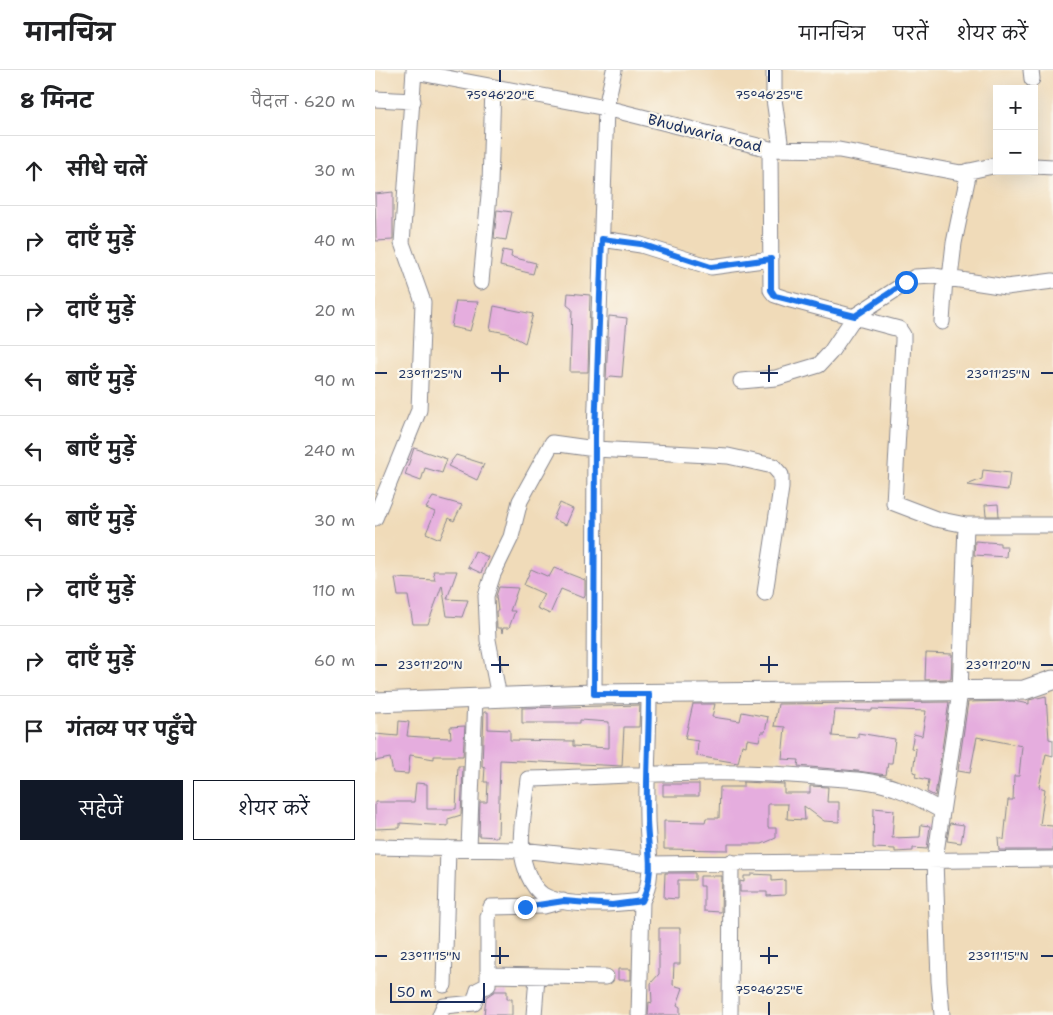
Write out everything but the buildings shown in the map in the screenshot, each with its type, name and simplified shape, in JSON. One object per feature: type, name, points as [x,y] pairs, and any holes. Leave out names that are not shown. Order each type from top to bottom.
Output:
[{"type":"main road","points":[[375,702],[594,694],[1024,690],[1053,680]]},
{"type":"street","points":[[594,694],[595,449],[606,108],[614,70]]},
{"type":"street","points":[[774,70],[776,149],[771,290],[775,296],[892,326],[903,335],[894,502],[936,519],[966,525],[1053,525]]},
{"type":"street","points":[[375,518],[379,500],[419,410],[423,302],[402,244],[414,71]]},
{"type":"street","name":"Bhudwaria road","points":[[414,71],[606,108],[776,149],[839,150],[887,157],[941,171],[969,171],[993,166]]},
{"type":"street","points":[[481,282],[490,184],[493,87]]},
{"type":"street","points":[[375,99],[413,100]]},
{"type":"street","points":[[1038,166],[1053,167]]},
{"type":"street","points":[[942,322],[947,278],[969,171]]},
{"type":"street","points":[[602,239],[641,244],[711,267],[771,259]]},
{"type":"street","points":[[741,381],[775,378],[819,365],[830,353],[855,316],[915,277],[924,275],[1006,287],[1053,281]]},
{"type":"street","points":[[499,698],[488,640],[486,596],[493,574],[511,537],[516,509],[552,443],[595,449],[728,456],[773,466],[778,469],[781,488],[765,593]]},
{"type":"street","points":[[942,1015],[935,859],[960,692],[966,525]]},
{"type":"street","points":[[639,1015],[642,901],[648,890],[650,864],[647,819],[649,694]]},
{"type":"street","points":[[469,848],[475,698]]},
{"type":"street","points":[[642,901],[612,905],[564,901],[543,895],[529,878],[521,850],[528,779],[763,772],[862,781],[894,787],[942,811]]},
{"type":"street","points":[[375,847],[521,850],[650,864],[1053,859]]},
{"type":"street","points":[[444,985],[448,848]]},
{"type":"street","points":[[730,1015],[731,862]]},
{"type":"street","points":[[440,1015],[444,1006],[464,1009],[474,1003],[478,990],[488,986],[488,917],[491,908],[544,906],[564,901]]},
{"type":"street","points":[[488,975],[606,978]]},
{"type":"street","points":[[534,1015],[537,977]]},
{"type":"route","points":[[525,907],[544,906],[564,901],[612,905],[642,901],[648,890],[650,864],[647,819],[649,694],[594,694],[595,433],[602,239],[641,244],[687,261],[711,267],[771,259],[771,290],[775,296],[855,316],[906,282]]}]
